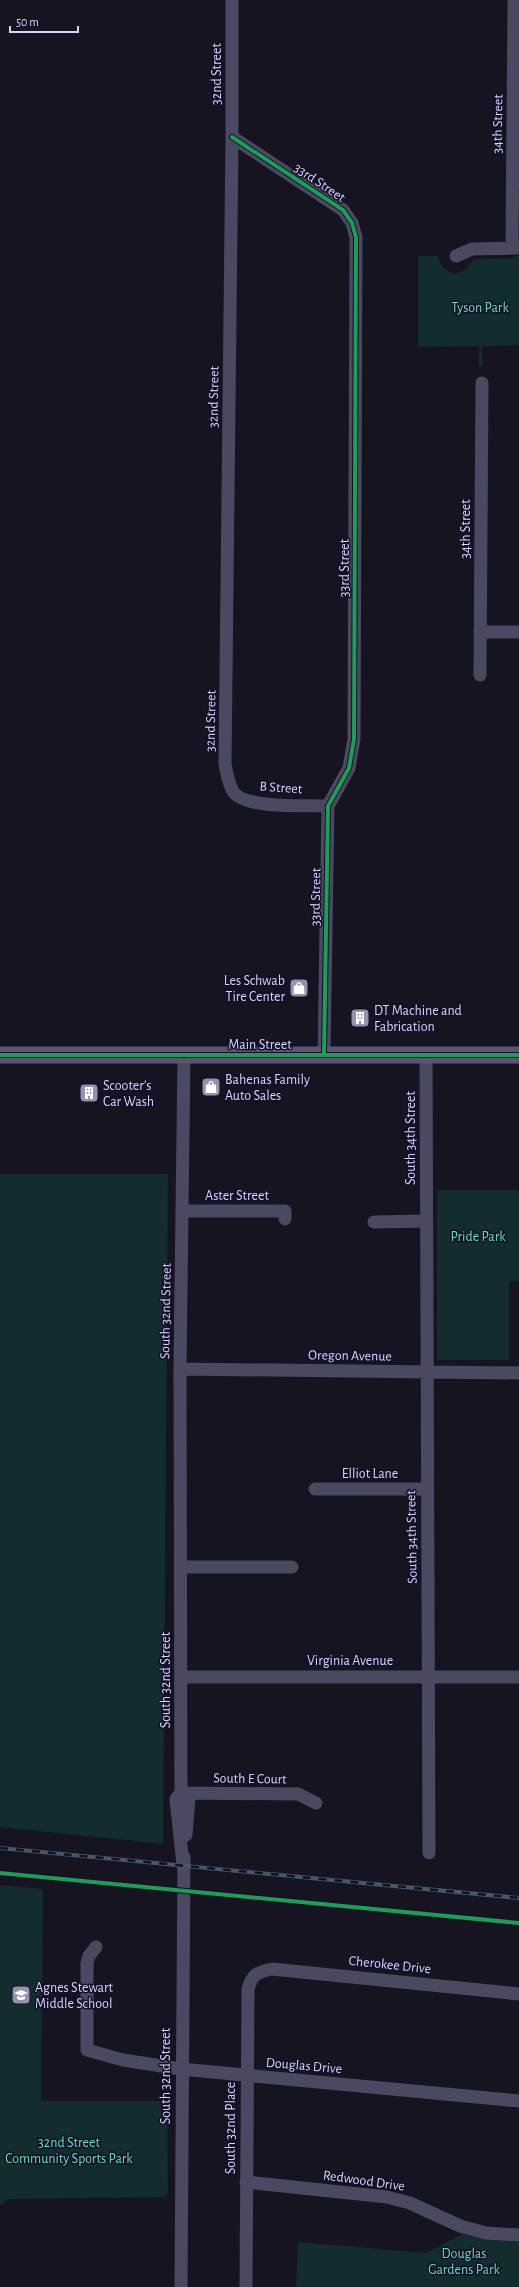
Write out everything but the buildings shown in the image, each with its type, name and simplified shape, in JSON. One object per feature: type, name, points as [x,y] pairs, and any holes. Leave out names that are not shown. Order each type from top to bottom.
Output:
[{"type":"main road","name":"Main Street","points":[[0,1055],[519,1056]]},
{"type":"street","name":"32nd Street","points":[[232,0],[232,137],[225,764],[227,780],[235,793]]},
{"type":"street","name":"34th Street","points":[[513,1],[515,248]]},
{"type":"street","name":"33rd Street","points":[[232,137],[343,210],[352,223],[356,237],[354,739],[349,768],[328,806],[324,1055]]},
{"type":"street","points":[[456,256],[472,248],[515,248]]},
{"type":"street","name":"34th Street","points":[[480,675],[482,383]]},
{"type":"street","points":[[480,632],[519,632]]},
{"type":"street","name":"B Street","points":[[235,793],[246,800],[265,804],[328,806]]},
{"type":"street","name":"South 32nd Street","points":[[181,2287],[183,1866],[176,1799],[181,1793],[182,1567],[180,1369],[184,1055]]},
{"type":"street","name":"South 34th Street","points":[[426,1055],[426,1489],[429,1853]]},
{"type":"street","name":"Aster Street","points":[[182,1211],[285,1211],[285,1219]]},
{"type":"street","points":[[374,1222],[426,1221]]},
{"type":"street","name":"Oregon Avenue","points":[[180,1369],[519,1373]]},
{"type":"street","name":"Elliot Lane","points":[[315,1489],[426,1489]]},
{"type":"street","points":[[182,1567],[292,1567]]},
{"type":"street","name":"Virginia Avenue","points":[[182,1677],[519,1677]]},
{"type":"street","name":"South E Court","points":[[181,1793],[298,1794],[316,1803]]},
{"type":"street","name":"Douglas Drive","points":[[96,1947],[89,1956],[87,1963],[87,2050],[123,2060],[181,2069],[519,2101]]},
{"type":"street","name":"Cherokee Drive","points":[[258,1972],[272,1969],[519,1994]]},
{"type":"street","name":"South 32nd Place","points":[[246,2287],[246,2075],[248,1990],[250,1980],[258,1972]]},
{"type":"street","name":"Redwood Drive","points":[[246,2182],[387,2197],[410,2203],[460,2226],[486,2232],[519,2235]]},
{"type":"green space","name":"Tyson Park","points":[[418,256],[438,256],[439,261],[448,272],[457,273],[466,269],[474,259],[514,258],[514,256],[519,256],[519,345],[482,346],[482,367],[479,367],[479,346],[418,347]]},
{"type":"green space","points":[[0,1174],[168,1174],[163,1844],[0,1827]]},
{"type":"green space","name":"Pride Park","points":[[437,1190],[519,1190],[519,1281],[509,1281],[509,1360],[437,1360]]},
{"type":"green space","name":"32nd Street Community Sports Park","points":[[0,1885],[43,1889],[41,2101],[167,2101],[168,2193],[166,2194],[166,2197],[9,2199],[0,2205]]},
{"type":"green space","name":"Douglas Gardens Park","points":[[462,2234],[481,2238],[519,2242],[519,2287],[296,2287],[298,2242],[426,2253]]},
{"type":"railway","points":[[0,1848],[519,1898]]},
{"type":"cycle path","points":[[232,137],[343,210],[352,223],[356,237],[354,739],[349,768],[328,806],[324,1055]]},
{"type":"cycle path","points":[[0,1055],[519,1055]]},
{"type":"cycle path","points":[[0,1873],[519,1923]]},
{"type":"place","name":"Les Schwab Tire Center","points":[[299,988]]},
{"type":"place","name":"DT Machine and Fabrication","points":[[360,1018]]},
{"type":"place","name":"Bahenas Family Auto Sales","points":[[211,1087]]},
{"type":"place","name":"Scooter’s Car Wash","points":[[89,1093]]},
{"type":"place","name":"Agnes Stewart Middle School","points":[[21,1995]]}]
